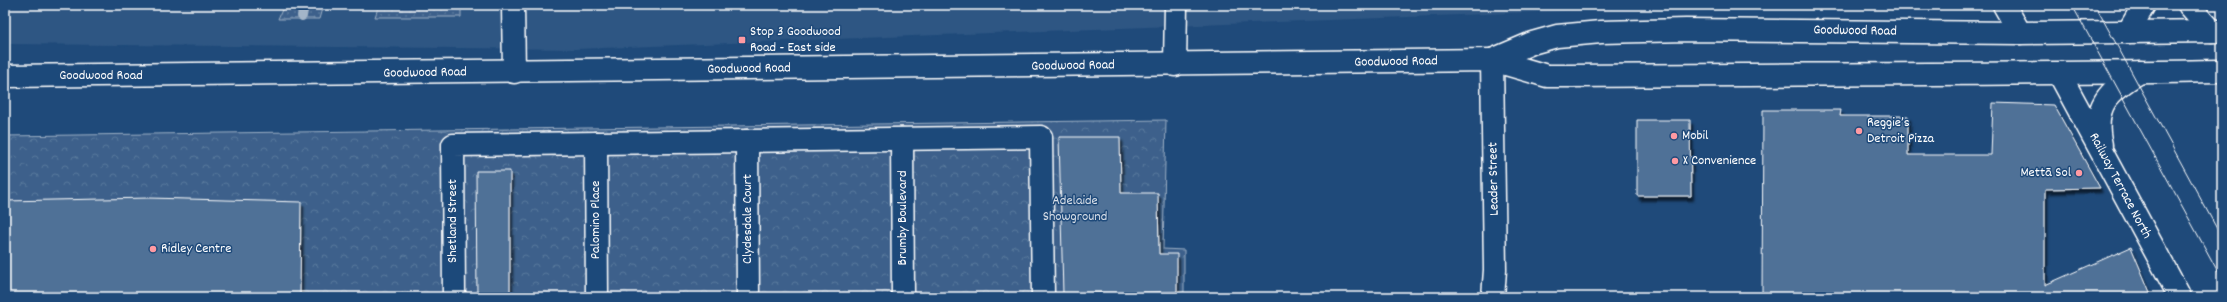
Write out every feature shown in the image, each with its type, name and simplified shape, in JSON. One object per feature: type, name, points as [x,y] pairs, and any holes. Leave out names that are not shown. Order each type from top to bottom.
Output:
[{"type":"main road","points":[[513,5],[514,72]]},
{"type":"main road","points":[[1175,65],[1176,5]]},
{"type":"main road","points":[[2004,5],[2020,33]]},
{"type":"main road","points":[[2128,32],[2144,5]]},
{"type":"main road","points":[[2189,5],[2217,31]]},
{"type":"main road","name":"Goodwood Road","points":[[1492,60],[1532,43],[1551,38],[1601,32],[1694,30],[2020,33],[2217,31]]},
{"type":"main road","name":"Goodwood Road","points":[[5,76],[1175,65],[1492,60],[1546,76],[1973,73],[2060,75],[2140,72],[2221,76]]},
{"type":"main road","name":"Leader Street","points":[[1492,60],[1495,270],[1493,297]]},
{"type":"main road","points":[[2103,156],[2098,120],[2101,107],[2117,87],[2140,72]]},
{"type":"main road","name":"Railway Terrace North","points":[[2060,75],[2180,297]]},
{"type":"main road","points":[[596,143],[1041,137],[1043,297]]},
{"type":"main road","name":"Brumby Boulevard","points":[[902,139],[903,297]]},
{"type":"main road","name":"Clydesdale Court","points":[[747,141],[748,297]]},
{"type":"main road","name":"Shetland Street","points":[[454,297],[453,145],[596,143]]},
{"type":"main road","name":"Palomino Place","points":[[596,143],[596,297]]},
{"type":"shaded area","points":[[5,5],[1722,5],[576,49],[5,44]]},
{"type":"green space","points":[[284,5],[323,5],[319,19],[278,19]]},
{"type":"green space","points":[[379,5],[461,5],[461,17],[375,17]]},
{"type":"green space","name":"Adelaide Showground","points":[[1166,120],[1163,249],[1184,250],[1184,297],[5,297],[5,136]]},
{"type":"building","points":[[1993,103],[2054,105],[2100,188],[2045,189],[2045,285],[2131,247],[2152,297],[1762,297],[1763,110],[1841,110],[1840,116],[1908,116],[1908,155],[1991,155]]},
{"type":"building","points":[[1637,120],[1690,120],[1691,196],[1637,196]]},
{"type":"building","points":[[1059,137],[1120,137],[1121,193],[1158,193],[1159,254],[1177,254],[1177,292],[1063,294]]},
{"type":"building","points":[[476,171],[510,171],[510,297],[477,297]]},
{"type":"building","name":"Ridley Centre","points":[[149,198],[301,202],[300,297],[5,297],[5,201]]},
{"type":"waterway","points":[[302,16],[304,5]]},
{"type":"tram line","points":[[2072,5],[2222,279]]},
{"type":"tram line","points":[[2095,5],[2222,238]]},
{"type":"place","name":"Stop 3 Goodwood Road - East side","points":[[742,40]]},
{"type":"place","name":"Reggie’s Detroit Pizza","points":[[1859,131]]},
{"type":"place","name":"Mobil","points":[[1674,136]]},
{"type":"place","name":"X Convenience","points":[[1675,161]]},
{"type":"place","name":"Mettā Sol","points":[[2079,173]]},
{"type":"place","name":"Ridley Centre","points":[[153,249]]}]
